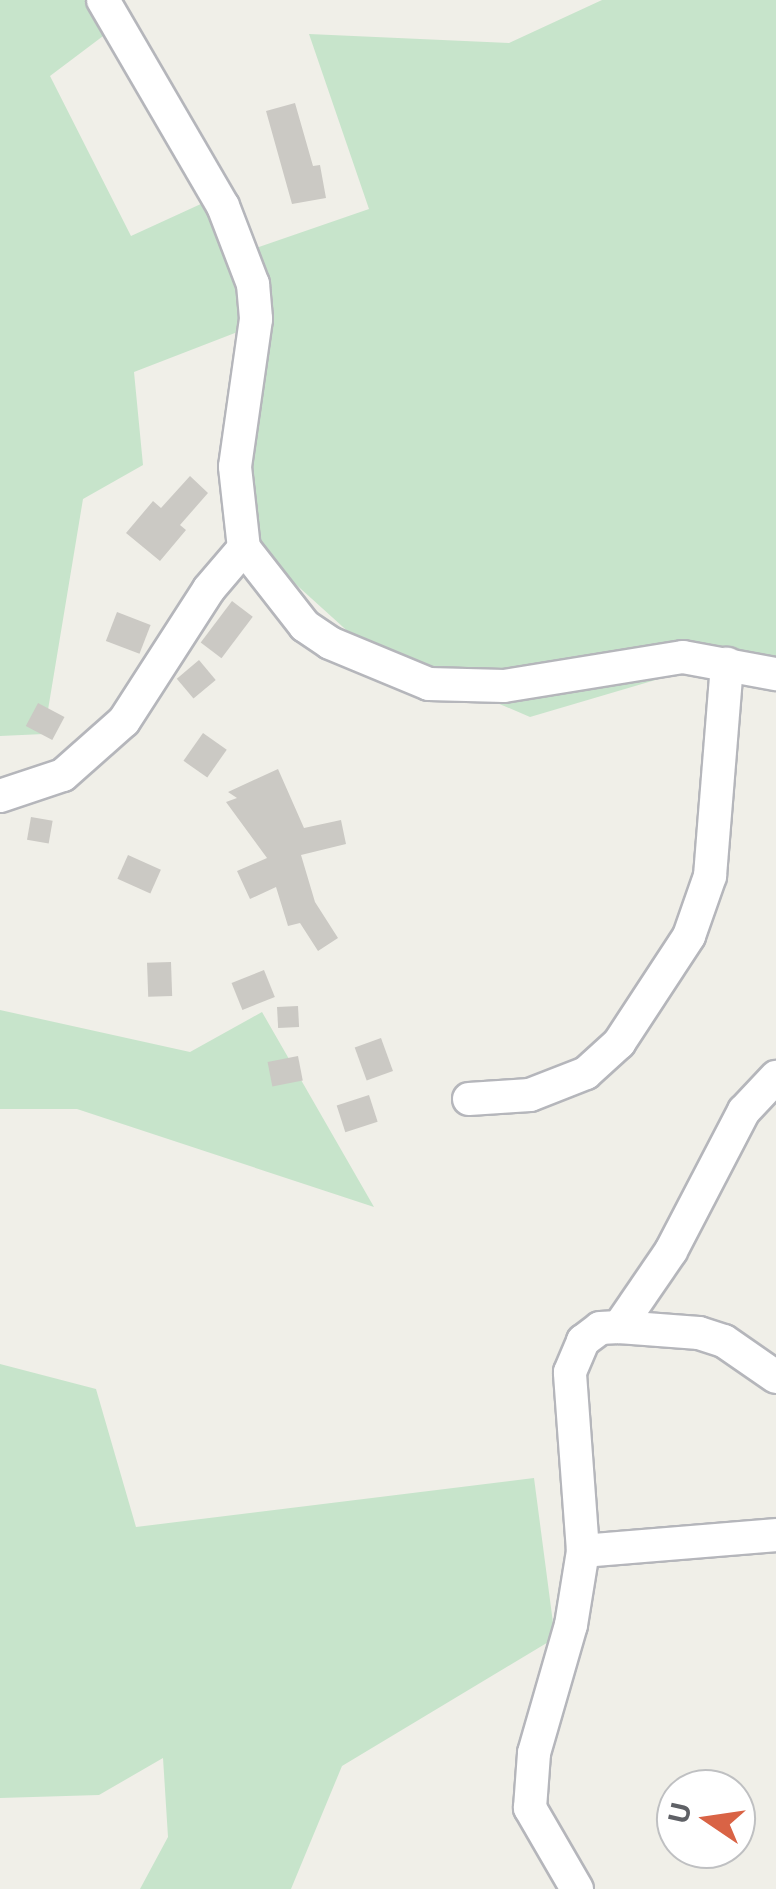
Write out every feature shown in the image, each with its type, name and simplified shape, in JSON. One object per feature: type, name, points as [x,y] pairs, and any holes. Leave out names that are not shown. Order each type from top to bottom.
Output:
[{"type":"street","points":[[103,0],[223,206],[253,284],[256,319],[235,467],[244,548],[305,626],[330,642],[429,684],[504,686],[683,657],[776,674]]},
{"type":"street","points":[[0,796],[63,775],[124,721],[209,589],[244,548]]},
{"type":"street","points":[[469,1099],[530,1094],[586,1073],[619,1043],[689,936],[710,876],[727,664]]},
{"type":"street","points":[[619,1326],[671,1251],[744,1112],[776,1077]]},
{"type":"street","points":[[577,1889],[530,1808],[534,1754],[571,1625],[583,1550],[570,1372],[583,1340],[600,1328],[619,1326],[712,1336],[776,1377]]},
{"type":"street","points":[[583,1550],[776,1535]]},
{"type":"green space","points":[[0,0],[108,0],[123,21],[50,76],[131,236],[227,192],[256,248],[369,209],[309,34],[509,43],[602,0],[776,0],[776,672],[730,658],[530,717],[364,646],[248,541],[253,326],[134,372],[143,465],[83,499],[44,734],[0,736]]},
{"type":"green space","points":[[0,1010],[190,1052],[262,1012],[374,1207],[77,1109],[0,1109]]},
{"type":"green space","points":[[0,1364],[96,1389],[136,1527],[534,1478],[555,1638],[342,1766],[291,1889],[140,1889],[168,1837],[163,1758],[99,1795],[0,1798]]},
{"type":"building","points":[[295,103],[313,166],[320,165],[326,198],[292,204],[266,111]]},
{"type":"building","points":[[190,476],[208,493],[180,525],[186,530],[160,561],[126,533],[153,501],[161,508]]},
{"type":"building","points":[[232,601],[253,617],[221,658],[201,643]]},
{"type":"building","points":[[117,612],[151,625],[139,654],[106,641]]},
{"type":"building","points":[[199,660],[216,680],[193,699],[177,679]]},
{"type":"building","points":[[38,703],[64,717],[52,740],[26,726]]},
{"type":"building","points":[[203,733],[227,750],[207,777],[183,761]]},
{"type":"building","points":[[278,769],[304,828],[341,820],[346,844],[301,855],[315,902],[338,938],[318,951],[300,923],[288,926],[276,887],[250,899],[237,871],[267,858],[226,802],[237,798],[228,792]]},
{"type":"building","points":[[31,817],[53,821],[49,843],[27,840]]},
{"type":"building","points":[[128,855],[161,870],[150,893],[117,879]]},
{"type":"building","points":[[171,962],[172,996],[148,997],[147,963]]},
{"type":"building","points":[[264,970],[275,997],[242,1010],[232,983]]},
{"type":"building","points":[[298,1006],[299,1027],[278,1028],[277,1007]]},
{"type":"building","points":[[381,1038],[393,1071],[367,1080],[355,1048]]},
{"type":"building","points":[[298,1056],[303,1081],[272,1086],[268,1062]]},
{"type":"building","points":[[369,1095],[378,1122],[345,1132],[337,1106]]}]
